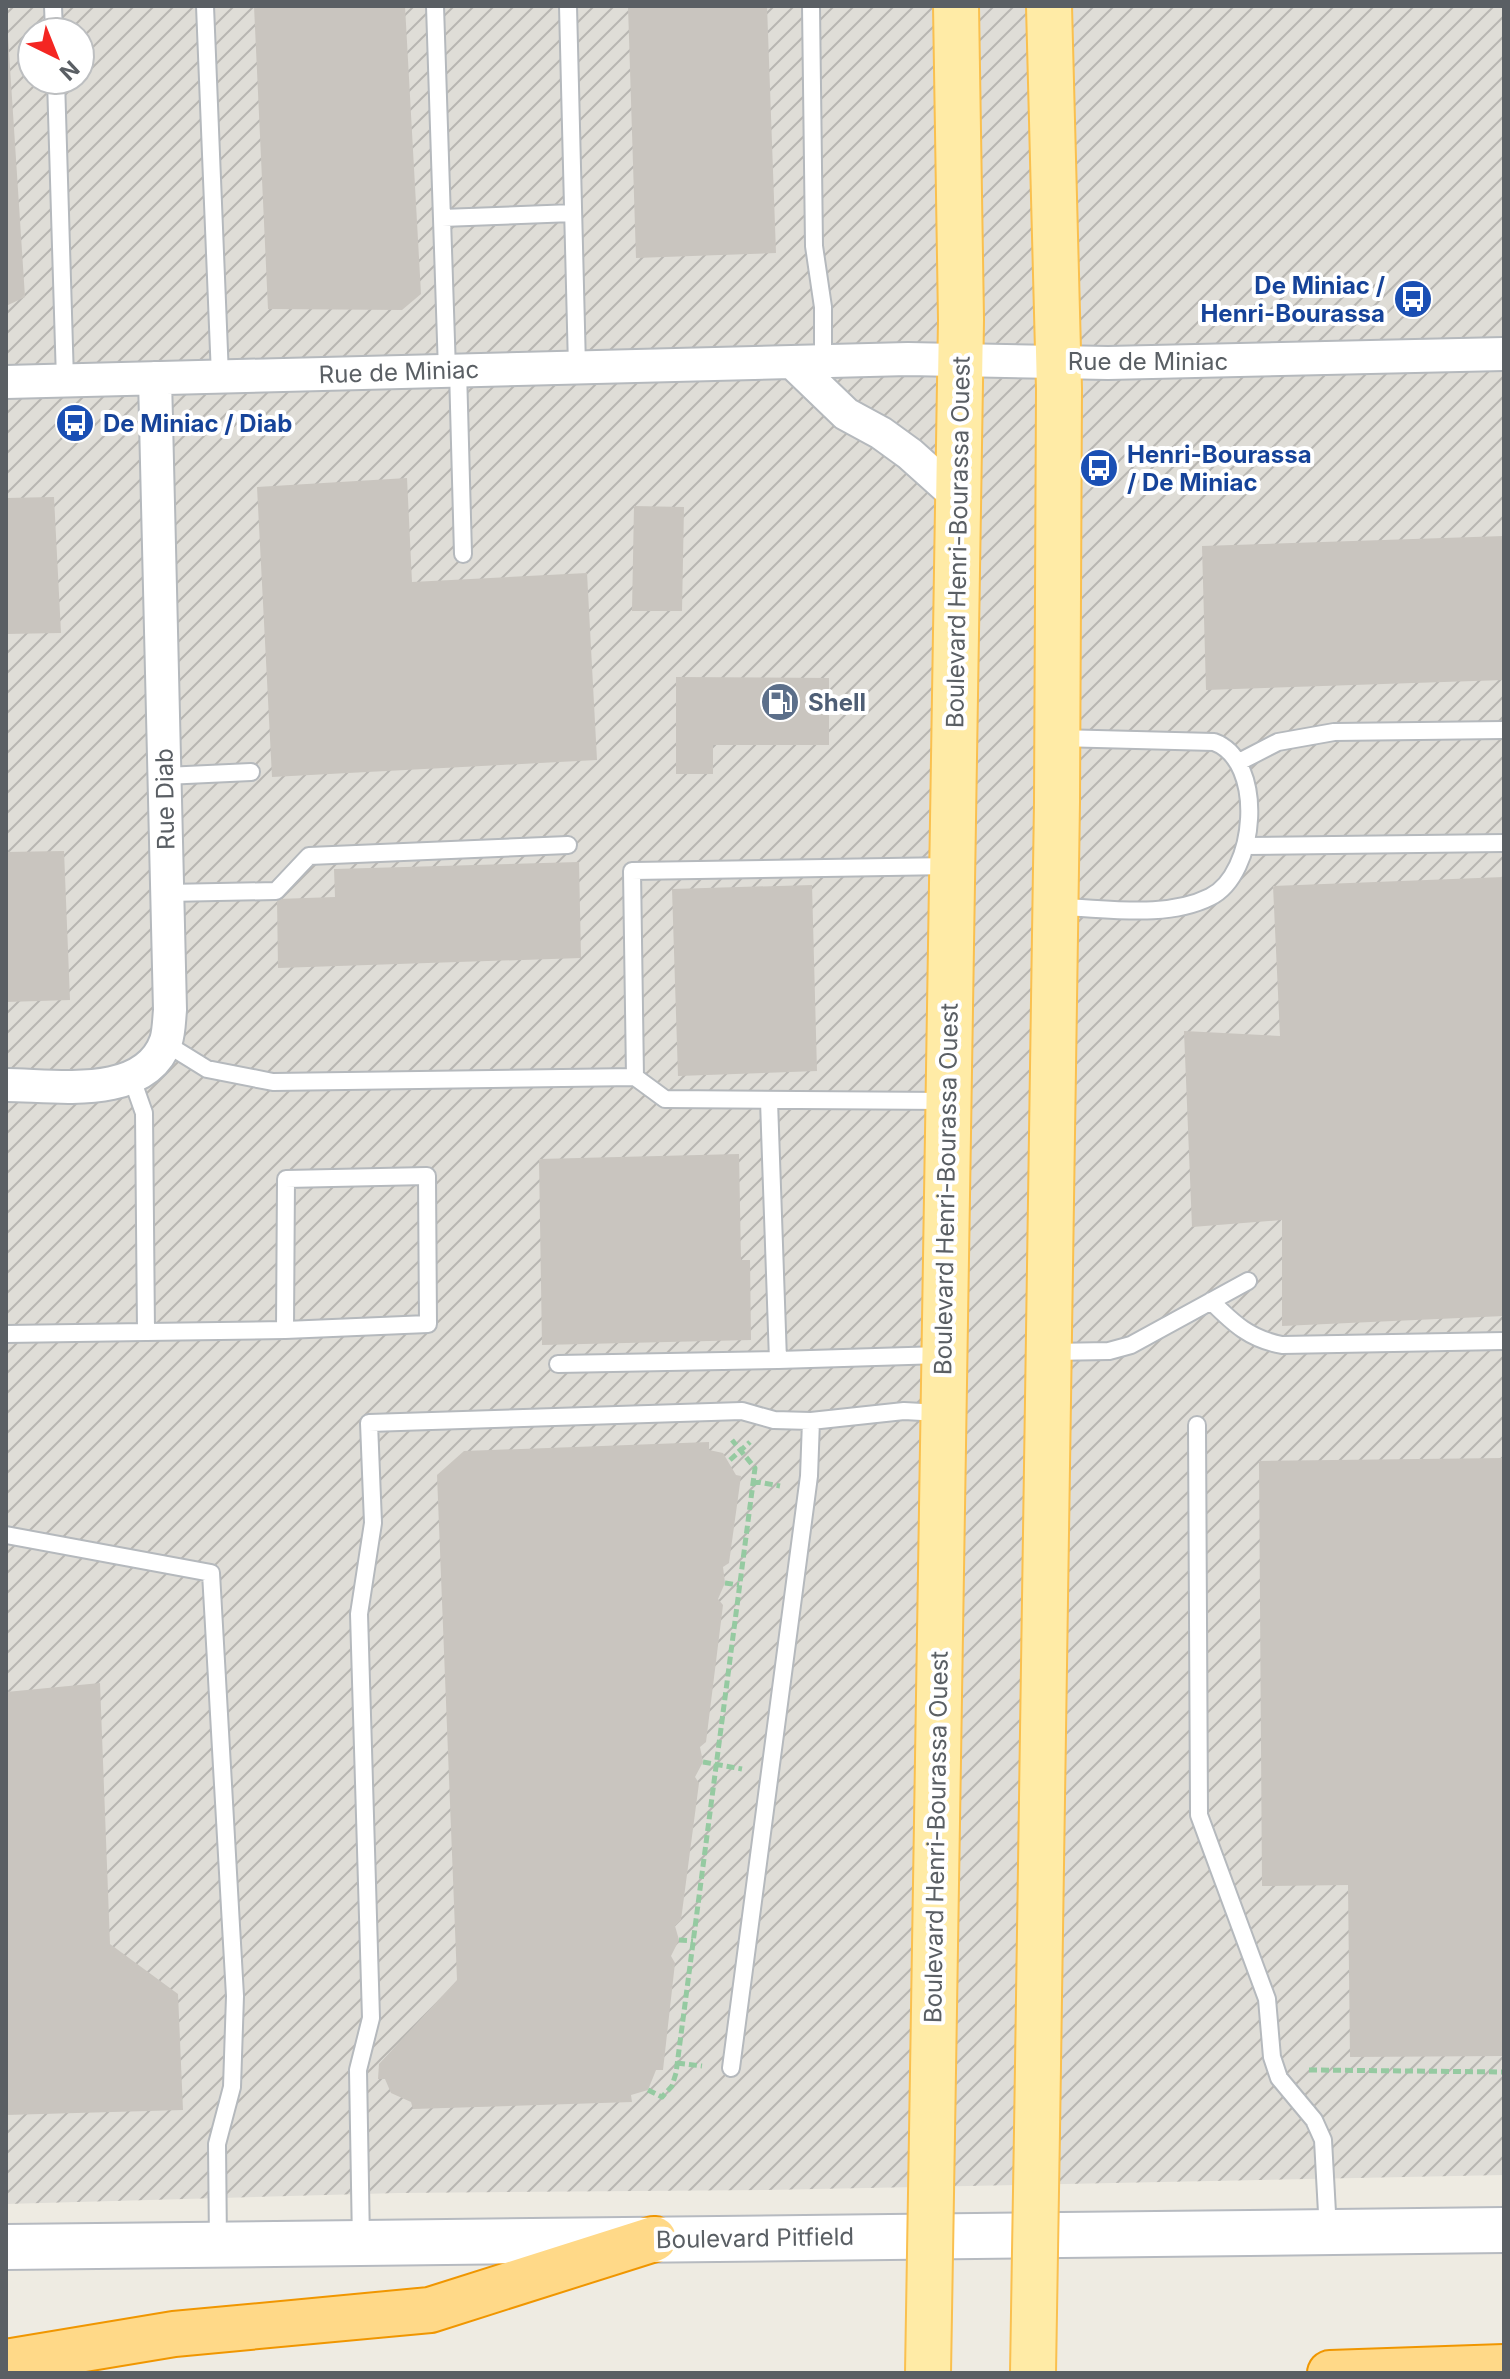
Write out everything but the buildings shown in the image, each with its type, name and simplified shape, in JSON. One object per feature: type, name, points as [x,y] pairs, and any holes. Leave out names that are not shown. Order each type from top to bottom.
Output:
[{"type":"highway","points":[[6,2362],[174,2334],[430,2310],[654,2239]]},
{"type":"highway","points":[[1330,2373],[1504,2367]]},
{"type":"main road","name":"Boulevard Henri-Bourassa Ouest","points":[[928,2373],[959,498],[956,6]]},
{"type":"main road","points":[[1033,2373],[1057,907],[1058,361],[1049,6]]},
{"type":"main road","name":"Boulevard Pitfield","points":[[6,2247],[1504,2230]]},
{"type":"street","name":"Rue de Miniac","points":[[6,382],[577,367],[812,371],[960,359],[1058,361],[1504,354]]},
{"type":"street","points":[[812,371],[846,414],[881,433],[910,454],[959,498]]},
{"type":"street","name":"Rue Diab","points":[[155,378],[170,1010],[165,1043]]},
{"type":"street","points":[[6,1085],[117,1084],[146,1069],[165,1043]]},
{"type":"lane","points":[[205,6],[220,376]]},
{"type":"lane","points":[[435,6],[442,218],[463,554]]},
{"type":"lane","points":[[568,6],[577,367]]},
{"type":"lane","points":[[811,6],[814,246],[823,307],[812,371]]},
{"type":"lane","points":[[56,96],[65,380]]},
{"type":"lane","points":[[442,218],[573,213]]},
{"type":"lane","points":[[1239,762],[1278,742],[1334,732],[1504,730]]},
{"type":"lane","points":[[1056,738],[1214,742],[1227,747],[1239,762],[1247,791],[1250,826],[1246,846],[1230,882],[1212,897],[1187,906],[1164,909],[1057,907]]},
{"type":"lane","points":[[165,776],[251,772]]},
{"type":"lane","points":[[1246,846],[1504,843]]},
{"type":"lane","points":[[167,893],[276,891],[309,856],[568,845]]},
{"type":"lane","points":[[635,1077],[632,871],[953,866]]},
{"type":"lane","points":[[165,1043],[207,1069],[273,1082],[635,1077],[665,1099],[948,1101]]},
{"type":"lane","points":[[131,1076],[144,1113],[146,1332]]},
{"type":"lane","points":[[769,1101],[778,1360]]},
{"type":"lane","points":[[6,1334],[285,1330],[428,1324],[427,1176],[286,1179],[285,1330]]},
{"type":"lane","points":[[1049,1352],[1109,1351],[1131,1345],[1248,1281]]},
{"type":"lane","points":[[1211,1301],[1241,1331],[1260,1341],[1282,1345],[1504,1341]]},
{"type":"lane","points":[[558,1364],[943,1354]]},
{"type":"lane","points":[[361,2243],[358,2070],[371,2018],[359,1614],[373,1523],[369,1423],[742,1411],[774,1420],[811,1421],[904,1411],[942,1413]]},
{"type":"lane","points":[[731,2068],[809,1476],[811,1421]]},
{"type":"lane","points":[[1197,1425],[1199,1815],[1267,1999],[1272,2057],[1279,2078],[1314,2120],[1323,2140],[1328,2232]]},
{"type":"lane","points":[[6,1535],[211,1573],[235,1996],[232,2087],[217,2144],[218,2244]]},
{"type":"path","points":[[648,2090],[662,2097],[672,2086],[755,1468],[724,1429]]},
{"type":"path","points":[[730,1460],[741,1450]]},
{"type":"path","points":[[725,1583],[740,1585]]},
{"type":"path","points":[[703,1762],[716,1766]]},
{"type":"path","points":[[679,1940],[693,1941]]},
{"type":"path","points":[[1312,2070],[1504,2072]]},
{"type":"shaded area","points":[[6,6],[1504,6],[1504,2175],[766,2190],[398,2193],[6,2204]]},
{"type":"place","name":"De Miniac / Henri-Bourassa","points":[[1413,299]]},
{"type":"place","name":"De Miniac / Diab","points":[[75,423]]},
{"type":"place","name":"Henri-Bourassa / De Miniac","points":[[1099,468]]},
{"type":"place","name":"Shell","points":[[780,702]]}]
